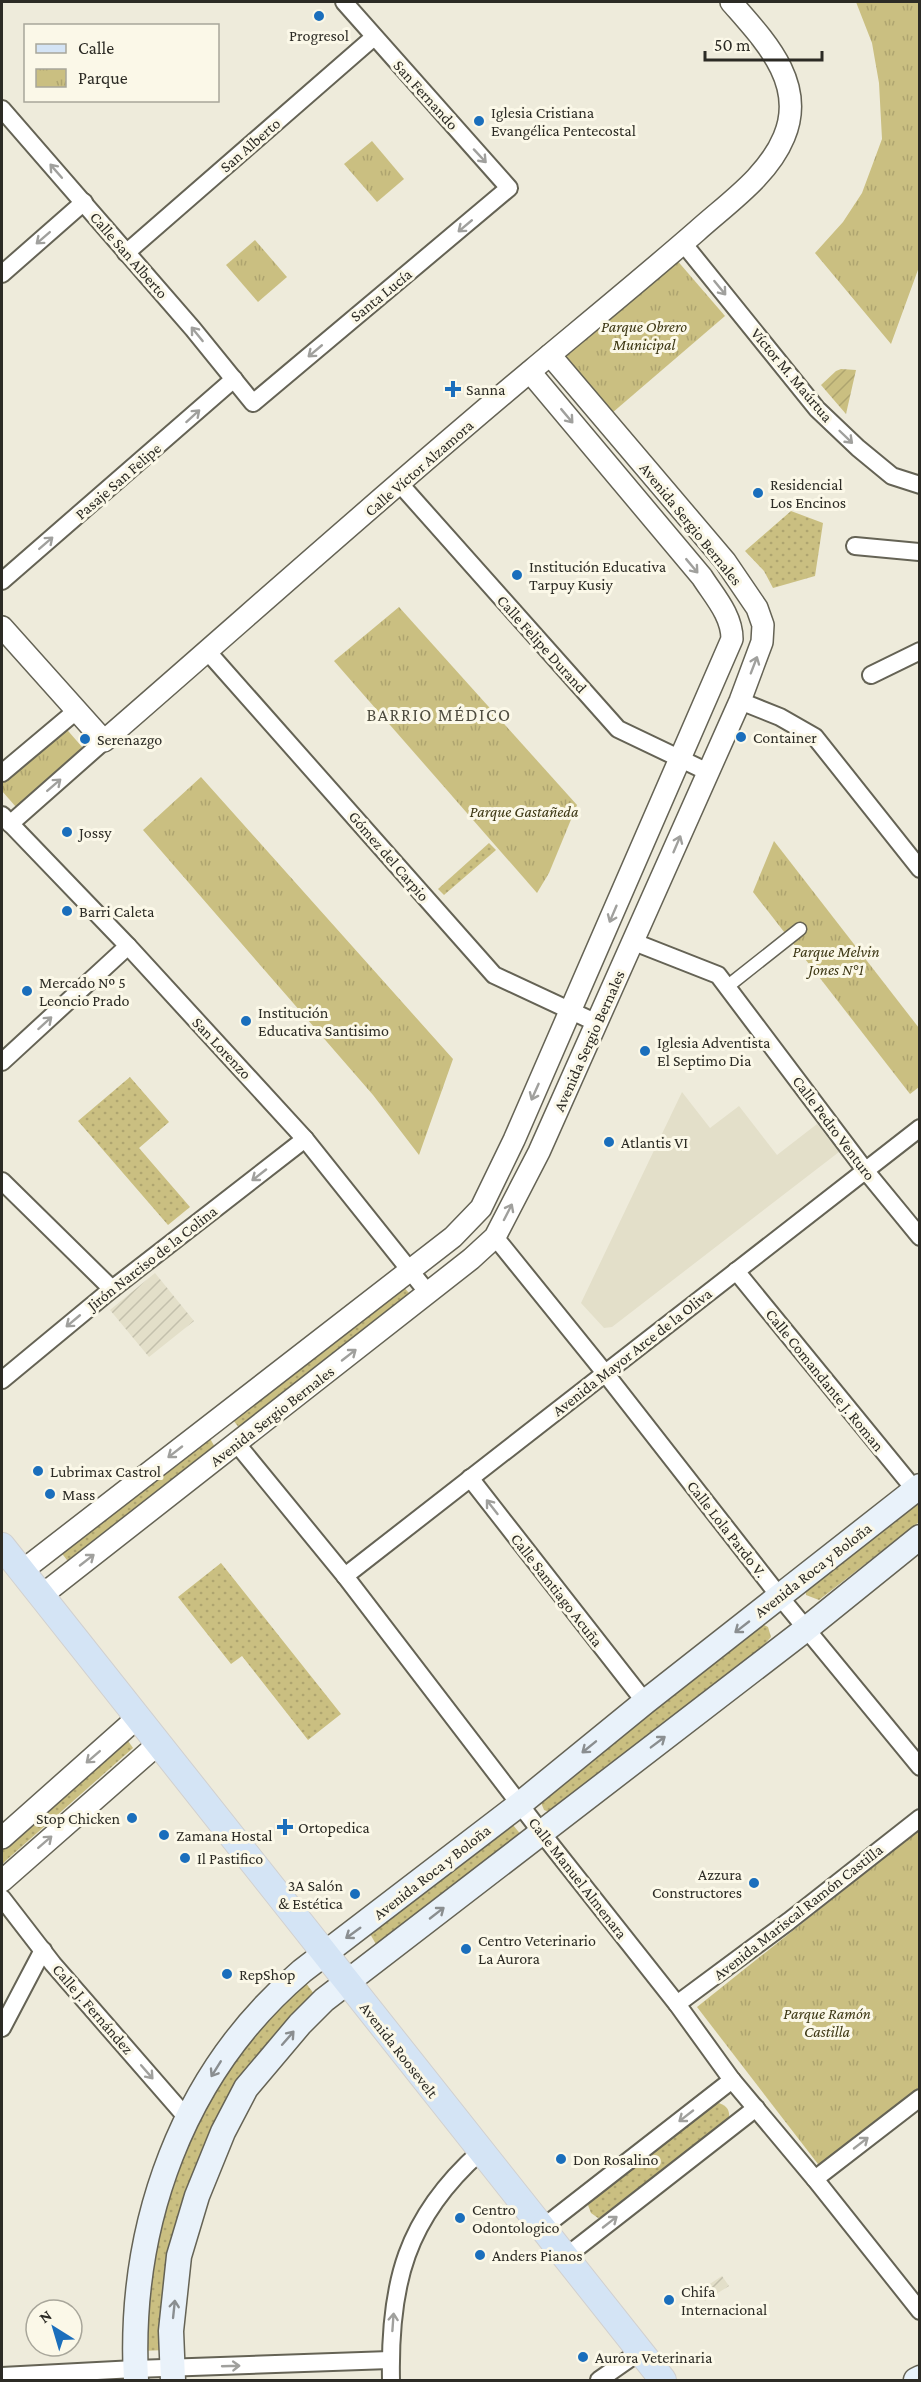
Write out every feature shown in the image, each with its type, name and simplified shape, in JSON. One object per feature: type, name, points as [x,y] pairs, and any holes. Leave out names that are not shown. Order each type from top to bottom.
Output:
[{"type":"main road","name":"Avenida Roca y Boloña","points":[[135,2375],[136,2313],[144,2247],[166,2165],[187,2118],[216,2066],[244,2029],[276,1995],[324,1953],[520,1804],[645,1702],[917,1488]]},
{"type":"main road","points":[[173,2374],[171,2331],[179,2256],[197,2196],[223,2132],[246,2088],[300,2024],[324,2000],[806,1629],[920,1537]]},
{"type":"main road","name":"Avenida Roosevelt","points":[[8,1559],[41,1596],[663,2380]]},
{"type":"street","name":"San Fernando","points":[[344,2],[509,188]]},
{"type":"street","name":"Calle Víctor Alzamora","points":[[6,820],[104,741],[749,185],[771,160],[784,137],[791,113],[791,101],[778,60],[731,2]]},
{"type":"street","name":"San Alberto","points":[[126,253],[374,37]]},
{"type":"street","name":"Calle San Alberto","points":[[2,109],[84,202],[253,403]]},
{"type":"street","name":"Santa Lucía","points":[[253,403],[509,188]]},
{"type":"street","points":[[2,274],[84,202]]},
{"type":"street","name":"Víctor M. Maúrtua","points":[[683,243],[817,408],[858,448],[892,476],[920,485]]},
{"type":"street","name":"Avenida Sergio Bernales","points":[[41,1596],[428,1293],[495,1236],[539,1152],[740,701],[762,642],[763,625],[758,612],[725,561],[550,355]]},
{"type":"street","name":"Avenida Sergio Bernales","points":[[8,1559],[453,1237],[481,1208],[571,1012],[732,639],[723,608],[702,577],[530,372]]},
{"type":"street","name":"Pasaje San Felipe","points":[[2,581],[234,379]]},
{"type":"street","name":"Calle Felipe Durand","points":[[400,484],[618,729],[708,772]]},
{"type":"street","points":[[855,546],[920,552]]},
{"type":"street","points":[[729,625],[758,612]]},
{"type":"street","points":[[2,627],[104,741]]},
{"type":"street","points":[[871,675],[920,651]]},
{"type":"street","name":"Gómez del Carpio","points":[[208,652],[494,975],[597,1023]]},
{"type":"street","points":[[740,701],[780,717],[815,737],[920,869]]},
{"type":"street","points":[[2,773],[76,711]]},
{"type":"street","name":"San Lorenzo","points":[[6,820],[128,946],[305,1139],[428,1293]]},
{"type":"street","points":[[630,874],[659,886]]},
{"type":"street","points":[[728,986],[800,929]]},
{"type":"street","name":"Calle Pedro Venturo","points":[[634,942],[718,975],[865,1170],[920,1237]]},
{"type":"street","points":[[2,1062],[128,946]]},
{"type":"street","name":"Avenida Mayor Arce de la Oliva","points":[[345,1576],[920,1128]]},
{"type":"street","name":"Jirón Narciso de la Colina","points":[[2,1380],[112,1288],[305,1139]]},
{"type":"street","points":[[514,1140],[539,1152]]},
{"type":"street","points":[[2,1181],[112,1288]]},
{"type":"street","name":"Calle Lola Pardo V.","points":[[495,1236],[780,1597],[920,1767]]},
{"type":"street","name":"Calle Comandante J. Roman","points":[[736,1271],[917,1488]]},
{"type":"street","name":"Calle Manuel Almenara","points":[[237,1444],[345,1576],[541,1832],[677,2004],[732,2080],[815,2179],[920,2311]]},
{"type":"street","name":"Calle Samtiago Acuña","points":[[470,1478],[645,1702]]},
{"type":"street","points":[[2,1838],[137,1718]]},
{"type":"street","points":[[2,1881],[158,1744]]},
{"type":"street","name":"Avenida Mariscal Ramón Castilla","points":[[677,2004],[789,1921],[920,1818]]},
{"type":"street","name":"Calle J. Fernández","points":[[2,1898],[48,1957],[187,2118]]},
{"type":"street","points":[[2,2028],[30,1972],[48,1957]]},
{"type":"street","points":[[541,2229],[732,2080]]},
{"type":"street","points":[[815,2179],[920,2098]]},
{"type":"street","points":[[564,2258],[756,2108]]},
{"type":"street","points":[[391,2380],[394,2302],[406,2256],[418,2224],[456,2173],[480,2152]]},
{"type":"street","points":[[599,2380],[639,2352]]},
{"type":"street","points":[[2,2376],[173,2374],[390,2360]]},
{"type":"shaded area","points":[[682,1092],[710,1128],[739,1106],[777,1155],[817,1124],[839,1152],[612,1327],[604,1328],[581,1303]]},
{"type":"shaded area","points":[[155,1273],[194,1321],[149,1357],[110,1310]]},
{"type":"shaded area","points":[[722,2276],[729,2286],[705,2301],[699,2291]]},
{"type":"green space","points":[[856,2],[919,2],[919,267],[891,344],[815,253],[843,222],[862,193],[882,139],[879,83],[872,43]]},
{"type":"green space","points":[[372,141],[404,179],[377,202],[344,164]]},
{"type":"green space","points":[[255,240],[287,277],[258,302],[226,265]]},
{"type":"green space","name":"Parque Obrero Municipal","points":[[675,258],[725,316],[612,413],[562,356]]},
{"type":"green space","points":[[841,369],[856,370],[846,414],[821,385]]},
{"type":"green space","points":[[791,511],[823,523],[815,576],[773,588],[764,571],[745,551]]},
{"type":"green space","name":"Parque Gastañeda","points":[[399,607],[577,805],[549,873],[537,893],[334,661]]},
{"type":"green space","points":[[62,724],[83,748],[16,807],[2,791],[2,778]]},
{"type":"green space","points":[[201,777],[453,1059],[419,1155],[373,1095],[143,830]]},
{"type":"green space","name":"Parque Melvin Jones N°1","points":[[774,841],[919,1028],[919,1087],[910,1094],[753,892]]},
{"type":"green space","points":[[489,843],[496,850],[444,895],[438,889]]},
{"type":"green space","points":[[130,1077],[169,1122],[139,1148],[190,1207],[168,1225],[78,1121]]},
{"type":"green space","points":[[400,1283],[409,1293],[240,1429],[230,1416]]},
{"type":"green space","points":[[208,1435],[216,1449],[70,1564],[60,1551]]},
{"type":"green space","points":[[919,1495],[919,1522],[819,1600],[806,1595],[805,1583]]},
{"type":"green space","points":[[221,1563],[341,1714],[308,1740],[242,1656],[231,1664],[178,1597]]},
{"type":"green space","points":[[760,1623],[768,1627],[771,1637],[763,1646],[557,1815],[544,1810],[540,1800]]},
{"type":"green space","points":[[126,1738],[133,1748],[2,1864],[2,1850]]},
{"type":"green space","points":[[502,1824],[513,1825],[522,1836],[377,1946],[369,1932]]},
{"type":"green space","name":"Parque Ramón Castilla","points":[[919,1830],[919,2089],[821,2168],[697,2007]]},
{"type":"green space","points":[[303,1979],[317,1998],[226,2110],[166,2350],[141,2351],[160,2200],[219,2074]]},
{"type":"green space","points":[[719,2103],[727,2109],[729,2119],[606,2216],[598,2218],[591,2213],[588,2205],[591,2199],[713,2104]]},
{"type":"place","name":"Progresol","points":[[319,16]]},
{"type":"place","name":"Iglesia Cristiana Evangélica Pentecostal","points":[[479,121]]},
{"type":"place","name":"Sanna","points":[[453,389]]},
{"type":"place","name":"Residencial Los Encinos","points":[[758,493]]},
{"type":"place","name":"Institución Educativa Tarpuy Kusiy","points":[[517,575]]},
{"type":"place","name":"Container","points":[[741,737]]},
{"type":"place","name":"Serenazgo","points":[[85,739]]},
{"type":"place","name":"Jossy","points":[[67,832]]},
{"type":"place","name":"Barri Caleta","points":[[67,911]]},
{"type":"place","name":"Mercado Nº 5 Leoncio Prado","points":[[27,991]]},
{"type":"place","name":"Institución Educativa Santisimo","points":[[246,1021]]},
{"type":"place","name":"Iglesia Adventista El Septimo Dia","points":[[645,1051]]},
{"type":"place","name":"Atlantis VI","points":[[609,1142]]},
{"type":"place","name":"Lubrimax Castrol","points":[[38,1471]]},
{"type":"place","name":"Mass","points":[[50,1494]]},
{"type":"place","name":"Stop Chicken","points":[[132,1818]]},
{"type":"place","name":"Ortopedica","points":[[285,1827]]},
{"type":"place","name":"Zamana Hostal","points":[[164,1835]]},
{"type":"place","name":"Il Pastifico","points":[[185,1858]]},
{"type":"place","name":"Azzura Constructores","points":[[754,1883]]},
{"type":"place","name":"3A Salón & Estética","points":[[355,1894]]},
{"type":"place","name":"Centro Veterinario La Aurora","points":[[466,1949]]},
{"type":"place","name":"RepShop","points":[[227,1974]]},
{"type":"place","name":"Don Rosalino","points":[[561,2159]]},
{"type":"place","name":"Centro Odontologico","points":[[460,2218]]},
{"type":"place","name":"Anders Pianos","points":[[480,2255]]},
{"type":"place","name":"Chifa Internacional","points":[[669,2300]]},
{"type":"place","name":"Aurora Veterinaria","points":[[583,2357]]},
{"type":"district","name":"BARRIO MÉDICO","points":[[439,715]]}]
